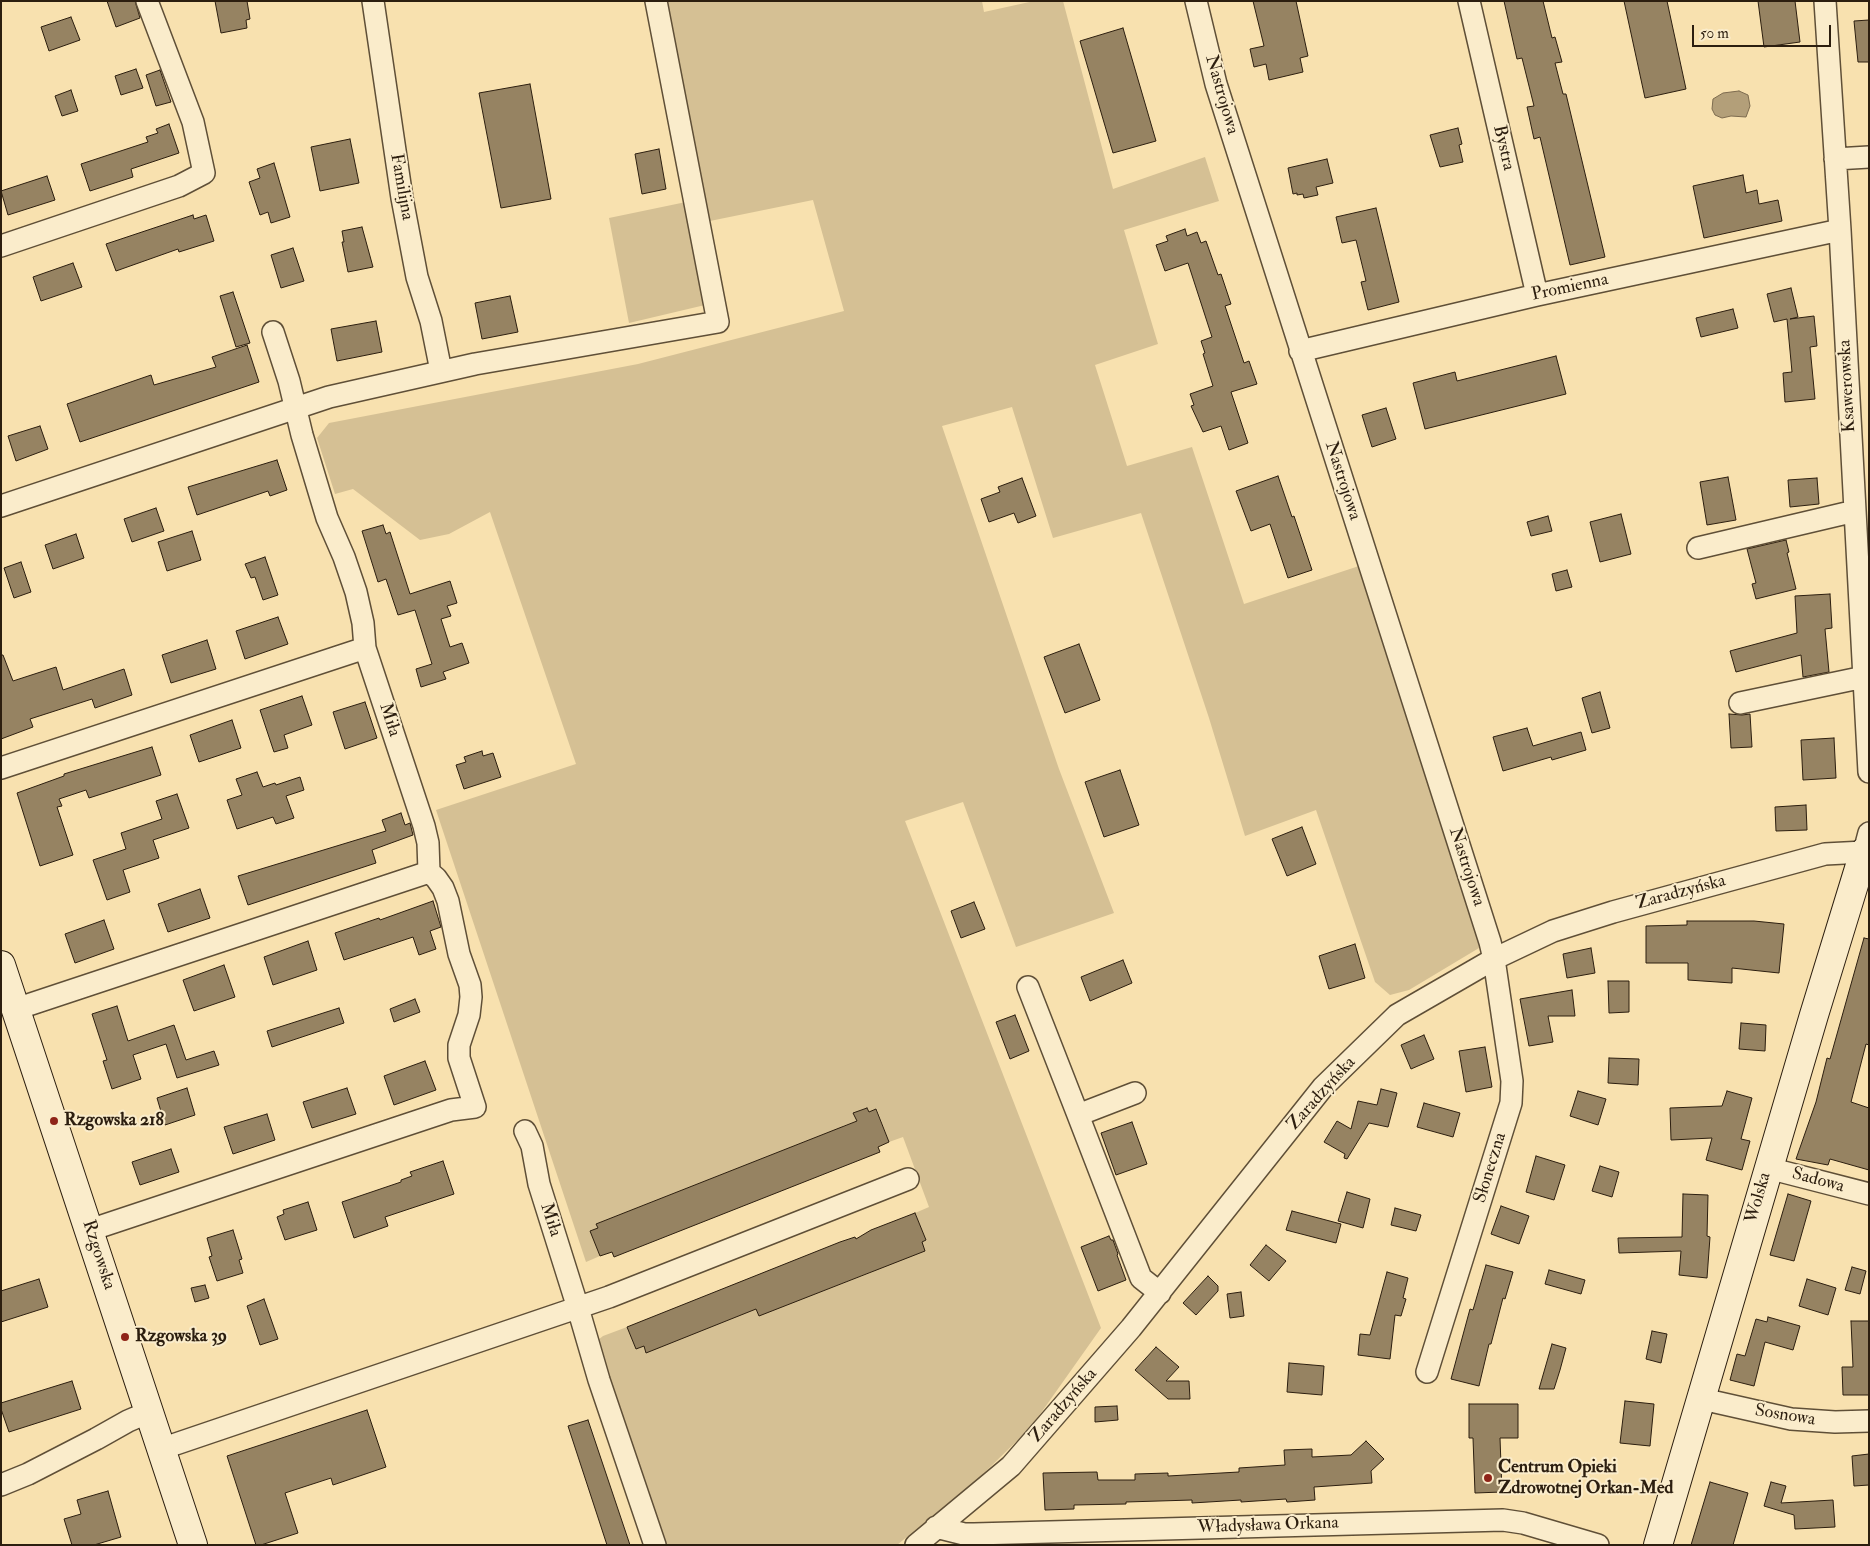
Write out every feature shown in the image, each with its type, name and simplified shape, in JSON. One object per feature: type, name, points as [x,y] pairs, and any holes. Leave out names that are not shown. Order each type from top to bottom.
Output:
[{"type":"street","points":[[1,246],[179,186],[204,173],[193,122],[147,1]]},
{"type":"street","name":"Familijna","points":[[373,1],[402,198],[417,277],[431,320],[441,371]]},
{"type":"street","points":[[1,506],[329,397],[441,371],[718,322],[656,1]]},
{"type":"street","name":"Nastrojowa","points":[[1196,1],[1216,84],[1494,959]]},
{"type":"street","name":"Bystra","points":[[1469,1],[1537,295]]},
{"type":"street","name":"Ksawerowska","points":[[1825,1],[1840,230],[1869,772]]},
{"type":"street","points":[[1835,159],[1869,157]]},
{"type":"street","name":"Promienna","points":[[1300,351],[1537,295],[1840,230]]},
{"type":"street","name":"Miła","points":[[273,332],[297,408],[302,435],[327,518],[344,557],[356,592],[364,623],[365,648],[424,826],[428,843],[429,872]]},
{"type":"street","points":[[1698,548],[1855,511]]},
{"type":"street","points":[[1,768],[365,648]]},
{"type":"street","points":[[1740,703],[1864,678]]},
{"type":"street","name":"Zaradzyńska","points":[[916,1545],[1011,1466],[1131,1328],[1323,1087],[1397,1015],[1494,959],[1554,931],[1613,912],[1825,854],[1867,845]]},
{"type":"street","name":"Wolska","points":[[1658,1545],[1768,1168],[1867,845]]},
{"type":"street","points":[[16,1009],[429,872],[443,888],[448,900],[460,954],[470,985],[469,1015],[459,1046],[459,1058],[475,1107],[451,1110],[90,1230]]},
{"type":"street","name":"Słoneczna","points":[[1427,1372],[1510,1104],[1512,1081],[1494,959]]},
{"type":"street","name":"Rzgowska","points":[[1,965],[193,1545]]},
{"type":"street","points":[[1028,987],[1141,1278],[1160,1292]]},
{"type":"street","points":[[1078,1115],[1135,1093]]},
{"type":"street","name":"Miła","points":[[525,1131],[532,1146],[538,1184],[599,1380],[656,1545]]},
{"type":"street","name":"Sadowa","points":[[1768,1168],[1869,1194]]},
{"type":"street","points":[[161,1449],[578,1308],[908,1179]]},
{"type":"street","name":"Sosnowa","points":[[1702,1399],[1791,1419],[1835,1422],[1869,1421]]},
{"type":"street","points":[[1,1485],[28,1474],[128,1421],[150,1412]]},
{"type":"street","name":"Władysława Orkana","points":[[936,1527],[964,1534],[974,1534],[1503,1520],[1523,1522],[1598,1545]]},
{"type":"shaded area","points":[[663,1],[982,1],[984,12],[1034,1],[1063,1],[1113,189],[1205,157],[1219,201],[1124,230],[1158,344],[1095,365],[1127,466],[1192,447],[1244,604],[1359,566],[1484,945],[1409,990],[1390,995],[1375,982],[1316,810],[1245,836],[1209,718],[1141,513],[1053,538],[1012,407],[942,426],[1059,769],[1114,913],[1016,947],[963,802],[905,821],[1101,1328],[1031,1427],[981,1476],[897,1545],[666,1545],[597,1347],[598,1340],[603,1336],[627,1327],[636,1349],[644,1346],[646,1352],[748,1312],[753,1303],[759,1316],[759,1313],[771,1308],[773,1311],[773,1308],[784,1303],[786,1306],[798,1298],[801,1300],[812,1292],[813,1295],[870,1273],[926,1240],[915,1213],[929,1207],[903,1137],[889,1142],[877,1109],[869,1112],[867,1108],[854,1113],[857,1121],[843,1126],[845,1131],[829,1132],[596,1224],[598,1228],[590,1231],[600,1256],[586,1262],[436,810],[576,764],[490,512],[449,534],[420,540],[353,489],[335,494],[317,438],[329,423],[638,364],[844,311],[813,200],[705,222]]},
{"type":"shaded area","points":[[1739,91],[1748,95],[1750,106],[1746,117],[1731,116],[1722,118],[1715,115],[1712,109],[1713,99],[1723,93]]},
{"type":"shaded area","points":[[686,202],[705,305],[629,323],[609,218]]},
{"type":"building","points":[[107,1],[135,1],[140,18],[116,27]]},
{"type":"building","points":[[215,1],[247,1],[250,19],[246,20],[247,28],[221,33]]},
{"type":"building","points":[[1253,1],[1296,1],[1308,56],[1300,58],[1303,72],[1269,80],[1266,64],[1254,67],[1250,49],[1264,46]]},
{"type":"building","points":[[1504,1],[1543,1],[1552,38],[1555,37],[1562,62],[1555,63],[1563,94],[1566,94],[1605,257],[1570,265],[1540,137],[1534,139],[1527,107],[1534,106],[1522,58],[1517,59]]},
{"type":"building","points":[[1624,1],[1667,1],[1686,89],[1645,98]]},
{"type":"building","points":[[1758,1],[1795,1],[1800,42],[1764,47]]},
{"type":"building","points":[[71,17],[80,40],[49,51],[41,27]]},
{"type":"building","points":[[1869,20],[1869,62],[1858,62],[1854,21]]},
{"type":"building","points":[[1123,28],[1156,141],[1113,153],[1080,41]]},
{"type":"building","points":[[136,69],[143,88],[121,95],[115,76]]},
{"type":"building","points":[[160,70],[171,102],[156,106],[146,75]]},
{"type":"building","points":[[530,84],[551,199],[501,208],[479,93]]},
{"type":"building","points":[[71,90],[78,111],[62,116],[55,96]]},
{"type":"building","points":[[169,124],[179,153],[131,169],[133,177],[90,191],[81,164],[148,142],[146,137],[158,133],[156,129]]},
{"type":"building","points":[[1458,128],[1462,144],[1459,145],[1463,162],[1440,167],[1430,135]]},
{"type":"building","points":[[350,139],[359,183],[320,191],[311,147]]},
{"type":"building","points":[[659,149],[666,189],[642,194],[635,154]]},
{"type":"building","points":[[1327,159],[1333,183],[1316,187],[1318,195],[1304,198],[1303,194],[1293,194],[1288,168]]},
{"type":"building","points":[[274,163],[290,217],[271,223],[268,212],[260,215],[249,182],[260,178],[257,169]]},
{"type":"building","points":[[1743,175],[1746,193],[1757,190],[1759,204],[1778,200],[1782,221],[1704,238],[1693,186]]},
{"type":"building","points":[[47,176],[55,200],[8,215],[1,191]]},
{"type":"building","points":[[1376,208],[1399,302],[1368,310],[1361,282],[1366,281],[1356,240],[1342,243],[1336,217]]},
{"type":"building","points":[[193,215],[194,219],[206,215],[214,241],[179,252],[178,249],[116,271],[106,244]]},
{"type":"building","points":[[362,227],[373,267],[348,272],[342,242],[344,242],[342,231]]},
{"type":"building","points":[[1185,229],[1187,236],[1197,232],[1201,243],[1206,241],[1218,275],[1221,274],[1231,304],[1225,306],[1244,363],[1249,361],[1257,384],[1231,392],[1248,443],[1229,450],[1221,426],[1203,432],[1191,406],[1194,405],[1190,394],[1213,386],[1201,341],[1212,337],[1188,263],[1165,271],[1156,245],[1168,241],[1166,236]]},
{"type":"building","points":[[293,248],[304,281],[281,288],[271,255]]},
{"type":"building","points":[[73,263],[82,287],[41,301],[33,277]]},
{"type":"building","points":[[1791,288],[1798,317],[1790,319],[1814,316],[1817,346],[1810,347],[1815,399],[1785,402],[1783,373],[1792,372],[1787,319],[1774,322],[1767,294]]},
{"type":"building","points":[[233,292],[250,343],[236,347],[220,296]]},
{"type":"building","points":[[510,296],[518,332],[482,339],[475,303]]},
{"type":"building","points":[[1733,309],[1738,328],[1701,337],[1696,318]]},
{"type":"building","points":[[376,321],[382,352],[337,361],[331,329]]},
{"type":"building","points":[[247,345],[259,382],[80,442],[67,404],[151,375],[154,385],[216,367],[212,357]]},
{"type":"building","points":[[1556,356],[1566,394],[1425,429],[1413,383],[1455,372],[1457,381]]},
{"type":"building","points":[[1386,408],[1396,439],[1372,447],[1362,415]]},
{"type":"building","points":[[40,426],[48,449],[16,461],[8,436]]},
{"type":"building","points":[[277,460],[287,490],[270,496],[268,491],[197,515],[188,487]]},
{"type":"building","points":[[1278,476],[1312,570],[1288,578],[1270,524],[1251,531],[1236,491]]},
{"type":"building","points":[[1728,477],[1736,520],[1707,525],[1700,482]]},
{"type":"building","points":[[1022,478],[1036,516],[1018,523],[1014,513],[989,522],[981,499],[1000,492],[998,487]]},
{"type":"building","points":[[1817,478],[1819,504],[1790,507],[1788,480]]},
{"type":"building","points":[[156,508],[164,531],[132,542],[124,519]]},
{"type":"building","points":[[1621,514],[1631,554],[1600,562],[1590,522]]},
{"type":"building","points":[[1548,516],[1552,531],[1531,536],[1527,522]]},
{"type":"building","points":[[383,525],[386,534],[390,532],[410,594],[450,581],[457,603],[447,606],[451,616],[441,619],[450,647],[462,643],[469,663],[443,672],[446,679],[421,687],[416,669],[432,664],[415,610],[398,615],[386,579],[378,582],[362,531]]},
{"type":"building","points":[[192,531],[201,560],[167,571],[158,542]]},
{"type":"building","points":[[76,534],[84,558],[53,569],[45,545]]},
{"type":"building","points":[[1786,540],[1789,552],[1787,553],[1796,589],[1756,599],[1752,584],[1756,583],[1747,549]]},
{"type":"building","points":[[265,557],[278,595],[263,600],[255,577],[251,578],[245,564]]},
{"type":"building","points":[[21,562],[31,592],[14,598],[4,568]]},
{"type":"building","points":[[1567,570],[1572,587],[1556,591],[1552,574]]},
{"type":"building","points":[[1830,594],[1832,628],[1825,629],[1829,672],[1803,677],[1801,655],[1736,672],[1730,651],[1797,633],[1795,596]]},
{"type":"building","points":[[278,617],[288,644],[245,659],[236,631]]},
{"type":"building","points":[[207,640],[216,669],[171,683],[162,655]]},
{"type":"building","points":[[1079,644],[1100,700],[1065,713],[1044,657]]},
{"type":"building","points":[[1,655],[3,655],[13,681],[56,667],[63,690],[124,669],[132,695],[95,708],[92,699],[30,719],[33,727],[1,739]]},
{"type":"building","points":[[1600,692],[1610,728],[1592,733],[1582,698]]},
{"type":"building","points":[[302,696],[312,725],[284,735],[288,748],[274,752],[260,710]]},
{"type":"building","points":[[365,702],[377,738],[345,749],[333,712]]},
{"type":"building","points":[[1729,714],[1750,714],[1752,747],[1731,748]]},
{"type":"building","points":[[232,720],[241,748],[199,762],[190,735]]},
{"type":"building","points":[[1527,728],[1533,746],[1581,732],[1586,750],[1552,760],[1551,757],[1503,771],[1493,737]]},
{"type":"building","points":[[1834,738],[1836,778],[1803,780],[1801,740]]},
{"type":"building","points":[[152,747],[161,775],[89,798],[86,790],[59,799],[62,806],[57,807],[73,855],[40,866],[17,793],[64,776],[64,774]]},
{"type":"building","points":[[482,751],[483,756],[493,753],[501,777],[464,789],[456,765],[466,762],[464,757]]},
{"type":"building","points":[[1120,770],[1139,825],[1104,837],[1085,782]]},
{"type":"building","points":[[257,772],[263,787],[300,777],[304,790],[286,796],[294,818],[276,824],[273,817],[237,829],[227,800],[242,795],[236,779]]},
{"type":"building","points":[[177,794],[189,828],[153,840],[159,858],[123,870],[130,892],[107,900],[93,860],[126,849],[121,833],[162,819],[156,801]]},
{"type":"building","points":[[1806,805],[1807,830],[1776,831],[1775,807]]},
{"type":"building","points":[[401,813],[405,825],[410,823],[413,835],[372,850],[376,863],[248,905],[238,876],[386,831],[382,820]]},
{"type":"building","points":[[1302,827],[1316,864],[1287,876],[1272,839]]},
{"type":"building","points":[[200,889],[210,918],[168,932],[158,904]]},
{"type":"building","points":[[433,901],[441,927],[430,931],[436,949],[419,955],[413,937],[344,960],[335,933],[379,918],[380,920]]},
{"type":"building","points":[[974,902],[985,929],[961,938],[951,911]]},
{"type":"building","points":[[104,920],[114,949],[75,963],[65,934]]},
{"type":"building","points":[[1687,921],[1754,921],[1784,924],[1779,973],[1732,968],[1732,983],[1688,980],[1688,963],[1646,963],[1646,926],[1687,925]]},
{"type":"building","points":[[1864,938],[1869,939],[1869,1045],[1866,1044],[1851,1102],[1869,1108],[1869,1170],[1830,1159],[1828,1165],[1796,1159],[1816,1102],[1827,1058],[1830,1059]]},
{"type":"building","points":[[308,941],[317,970],[273,985],[264,957]]},
{"type":"building","points":[[1355,944],[1365,978],[1329,989],[1319,956]]},
{"type":"building","points":[[1591,948],[1595,973],[1567,978],[1563,954]]},
{"type":"building","points":[[1123,960],[1132,983],[1090,1001],[1081,977]]},
{"type":"building","points":[[224,965],[235,997],[194,1011],[183,980]]},
{"type":"building","points":[[1608,981],[1629,981],[1629,1012],[1609,1013]]},
{"type":"building","points":[[1572,990],[1575,1016],[1548,1016],[1553,1042],[1529,1046],[1520,999]]},
{"type":"building","points":[[415,999],[420,1012],[394,1022],[390,1009]]},
{"type":"building","points":[[117,1006],[128,1041],[174,1025],[186,1060],[214,1051],[219,1065],[177,1078],[166,1044],[133,1055],[141,1079],[112,1089],[103,1061],[107,1060],[92,1014]]},
{"type":"building","points":[[339,1008],[344,1023],[272,1047],[267,1031]]},
{"type":"building","points":[[1015,1015],[1029,1051],[1010,1059],[996,1022]]},
{"type":"building","points":[[1741,1023],[1766,1025],[1765,1051],[1739,1049]]},
{"type":"building","points":[[1424,1035],[1434,1059],[1411,1069],[1401,1045]]},
{"type":"building","points":[[1485,1047],[1492,1087],[1466,1092],[1459,1051]]},
{"type":"building","points":[[1609,1058],[1639,1059],[1638,1085],[1608,1083]]},
{"type":"building","points":[[425,1061],[436,1090],[394,1105],[384,1076]]},
{"type":"building","points":[[187,1088],[195,1115],[165,1125],[157,1098]]},
{"type":"building","points":[[347,1088],[356,1114],[312,1128],[303,1102]]},
{"type":"building","points":[[1381,1089],[1397,1093],[1388,1127],[1369,1123],[1347,1159],[1344,1158],[1345,1154],[1324,1142],[1337,1121],[1351,1129],[1358,1101],[1377,1105]]},
{"type":"building","points":[[1578,1091],[1606,1099],[1598,1125],[1570,1116]]},
{"type":"building","points":[[1727,1091],[1752,1098],[1741,1139],[1750,1141],[1742,1170],[1706,1160],[1712,1138],[1671,1140],[1670,1108],[1722,1106]]},
{"type":"building","points":[[1424,1103],[1460,1113],[1453,1137],[1417,1127]]},
{"type":"building","points":[[867,1108],[869,1112],[876,1109],[889,1142],[878,1147],[880,1152],[614,1257],[612,1252],[600,1256],[590,1231],[598,1228],[596,1224],[857,1121],[853,1113]]},
{"type":"building","points":[[267,1114],[275,1140],[233,1154],[224,1127]]},
{"type":"building","points":[[1132,1122],[1147,1164],[1116,1175],[1101,1133]]},
{"type":"building","points":[[171,1149],[179,1172],[140,1185],[132,1162]]},
{"type":"building","points":[[1536,1156],[1565,1165],[1554,1200],[1526,1192]]},
{"type":"building","points":[[443,1161],[454,1194],[385,1217],[388,1226],[354,1238],[342,1202],[401,1182],[401,1180],[412,1176],[410,1172]]},
{"type":"building","points":[[1600,1166],[1619,1172],[1612,1197],[1592,1191]]},
{"type":"building","points":[[1347,1192],[1370,1199],[1363,1228],[1338,1221]]},
{"type":"building","points":[[1683,1194],[1708,1195],[1707,1236],[1710,1237],[1707,1278],[1679,1275],[1681,1251],[1619,1253],[1618,1238],[1682,1237]]},
{"type":"building","points":[[1788,1194],[1811,1201],[1794,1261],[1770,1255]]},
{"type":"building","points":[[308,1202],[317,1230],[285,1240],[277,1217],[284,1214],[283,1210]]},
{"type":"building","points":[[1501,1206],[1529,1216],[1519,1244],[1491,1234]]},
{"type":"building","points":[[1395,1208],[1421,1215],[1416,1231],[1391,1225]]},
{"type":"building","points":[[1292,1211],[1341,1224],[1336,1243],[1286,1230]]},
{"type":"building","points":[[915,1213],[926,1240],[922,1242],[925,1251],[759,1316],[756,1309],[646,1353],[644,1346],[636,1349],[627,1327],[840,1242],[855,1237],[856,1239],[871,1230]]},
{"type":"building","points":[[233,1230],[242,1259],[239,1260],[243,1273],[217,1281],[209,1257],[212,1256],[207,1238]]},
{"type":"building","points":[[1109,1236],[1113,1240],[1126,1280],[1098,1291],[1081,1247]]},
{"type":"building","points":[[1266,1245],[1286,1261],[1269,1281],[1250,1265]]},
{"type":"building","points":[[1486,1265],[1513,1272],[1505,1299],[1503,1298],[1491,1344],[1489,1344],[1479,1386],[1451,1379],[1470,1309],[1473,1310]]},
{"type":"building","points":[[1852,1267],[1866,1271],[1860,1294],[1845,1290]]},
{"type":"building","points":[[1549,1270],[1585,1280],[1581,1294],[1545,1284]]},
{"type":"building","points":[[1387,1272],[1408,1278],[1403,1298],[1406,1299],[1401,1316],[1395,1315],[1390,1359],[1358,1355],[1360,1334],[1370,1335]]},
{"type":"building","points":[[1208,1276],[1218,1286],[1218,1291],[1196,1315],[1183,1303]]},
{"type":"building","points":[[39,1279],[48,1307],[1,1322],[1,1291]]},
{"type":"building","points":[[1807,1279],[1836,1288],[1828,1315],[1799,1306]]},
{"type":"building","points":[[205,1285],[209,1298],[195,1302],[191,1288]]},
{"type":"building","points":[[1241,1292],[1244,1316],[1230,1318],[1227,1294]]},
{"type":"building","points":[[264,1299],[278,1339],[260,1345],[247,1306]]},
{"type":"building","points":[[1768,1317],[1800,1326],[1793,1350],[1765,1342],[1754,1386],[1730,1380],[1737,1354],[1745,1356],[1756,1319],[1767,1322]]},
{"type":"building","points":[[1851,1321],[1869,1321],[1869,1395],[1843,1395],[1842,1367],[1853,1367]]},
{"type":"building","points":[[1652,1331],[1667,1334],[1661,1363],[1646,1359]]},
{"type":"building","points":[[1552,1344],[1566,1348],[1560,1370],[1554,1389],[1539,1389]]},
{"type":"building","points":[[1156,1347],[1179,1367],[1166,1381],[1189,1381],[1190,1399],[1168,1399],[1135,1370]]},
{"type":"building","points":[[1289,1363],[1324,1366],[1322,1395],[1287,1392]]},
{"type":"building","points":[[72,1381],[81,1409],[9,1432],[1,1409],[1,1403]]},
{"type":"building","points":[[1625,1401],[1654,1404],[1650,1446],[1620,1443]]},
{"type":"building","points":[[1469,1404],[1518,1404],[1518,1438],[1500,1438],[1502,1492],[1475,1493],[1473,1438],[1469,1438]]},
{"type":"building","points":[[1117,1406],[1118,1420],[1095,1422],[1095,1407]]},
{"type":"building","points":[[367,1410],[386,1467],[333,1485],[331,1478],[285,1493],[298,1533],[256,1545],[227,1456]]},
{"type":"building","points":[[588,1420],[630,1545],[607,1545],[568,1426]]},
{"type":"building","points":[[1366,1441],[1384,1459],[1371,1471],[1372,1483],[1314,1487],[1315,1500],[1287,1502],[1286,1499],[1192,1503],[1192,1500],[1126,1502],[1126,1504],[1074,1505],[1074,1509],[1045,1510],[1043,1473],[1097,1472],[1098,1480],[1135,1480],[1135,1474],[1168,1473],[1168,1476],[1239,1472],[1239,1468],[1285,1465],[1284,1450],[1312,1449],[1312,1457],[1351,1455]]},
{"type":"building","points":[[1869,1454],[1869,1485],[1854,1486],[1852,1456]]},
{"type":"building","points":[[1710,1482],[1748,1493],[1733,1545],[1691,1545]]},
{"type":"building","points":[[1771,1482],[1786,1486],[1781,1503],[1833,1500],[1835,1527],[1795,1529],[1794,1515],[1764,1506]]},
{"type":"building","points":[[108,1491],[121,1537],[94,1545],[72,1545],[64,1519],[81,1514],[77,1500]]},
{"type":"place","name":"Rzgowska 218","points":[[54,1121]]},
{"type":"place","name":"Rzgowska 39","points":[[125,1337]]},
{"type":"place","name":"Centrum Opieki Zdrowotnej Orkan-Med","points":[[1488,1478]]}]
